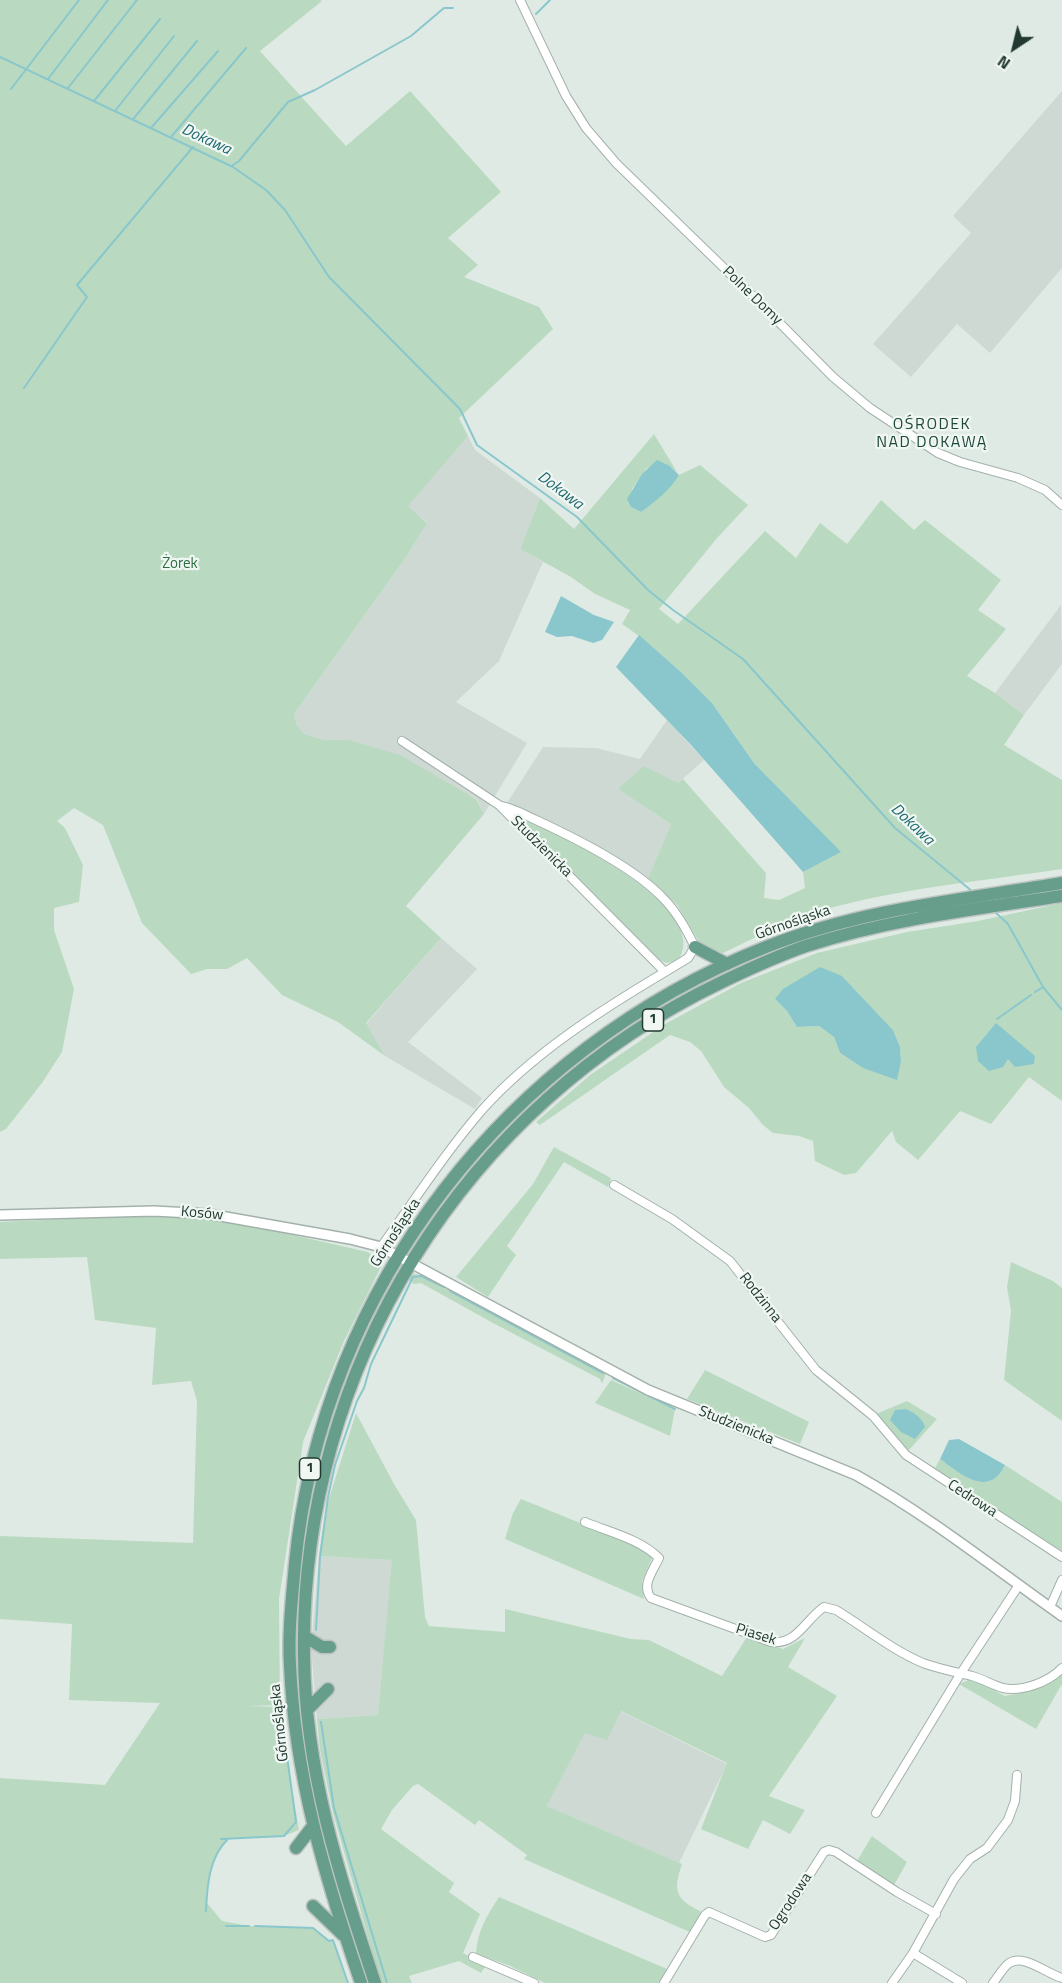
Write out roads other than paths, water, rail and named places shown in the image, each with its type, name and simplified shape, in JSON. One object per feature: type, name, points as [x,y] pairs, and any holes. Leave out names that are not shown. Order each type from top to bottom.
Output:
[{"type":"main road","name":"Górnośląska","points":[[361,1983],[313,1826],[298,1755],[290,1663],[292,1593],[300,1522],[314,1452],[339,1374],[372,1302],[398,1256],[436,1200],[501,1123],[554,1074],[631,1016],[691,982],[763,948],[826,926],[891,910],[1062,883]]},
{"type":"main road","name":"Górnośląska","points":[[375,1983],[326,1825],[313,1756],[304,1636],[310,1553],[319,1495],[329,1452],[341,1411],[367,1344],[411,1262],[447,1209],[511,1132],[584,1068],[657,1017],[683,1002],[804,947],[874,928],[1062,896]]},
{"type":"main road","points":[[695,947],[727,964]]},
{"type":"main road","points":[[304,1636],[322,1647],[330,1647]]},
{"type":"main road","points":[[308,1709],[328,1689]]},
{"type":"main road","points":[[296,1848],[313,1826]]},
{"type":"main road","points":[[314,1906],[346,1938]]},
{"type":"street","name":"Polne Domy","points":[[520,0],[566,96],[586,128],[616,163],[833,377],[870,408],[938,453],[960,462],[1018,478],[1045,490],[1062,505]]},
{"type":"street","name":"Studzienicka","points":[[402,741],[500,805],[665,972]]},
{"type":"street","points":[[381,1247],[451,1148],[484,1108],[561,1040],[620,999],[688,958],[695,947],[676,913],[645,881],[546,825],[500,805]]},
{"type":"street","name":"Rodzinna","points":[[614,1185],[672,1219],[729,1261],[816,1370],[873,1416],[887,1433]]},
{"type":"street","name":"Kosów","points":[[0,1215],[154,1211],[209,1214],[350,1239],[381,1247],[398,1256]]},
{"type":"street","name":"Studzienicka","points":[[398,1256],[648,1390],[856,1475],[926,1519],[1062,1616]]},
{"type":"street","name":"Cedrowa","points":[[887,1433],[906,1455],[1062,1557]]},
{"type":"street","name":"Piasek","points":[[585,1522],[634,1541],[654,1552],[659,1558],[646,1584],[646,1592],[651,1598],[771,1642],[782,1644],[792,1640],[814,1614],[824,1607],[836,1610],[908,1656],[925,1664],[961,1673],[1004,1688],[1019,1689],[1034,1685],[1062,1668]]},
{"type":"street","points":[[1050,1607],[1062,1580]]},
{"type":"street","points":[[876,1813],[961,1673],[1019,1586]]},
{"type":"street","points":[[892,1983],[913,1953],[954,1879],[970,1859],[987,1848],[1008,1820],[1014,1801],[1017,1775]]},
{"type":"street","name":"Ogrodowa","points":[[664,1983],[705,1914],[709,1912],[765,1936],[771,1935],[824,1852],[829,1850],[836,1852],[897,1892],[936,1914]]},
{"type":"street","points":[[913,1953],[962,1983]]},
{"type":"street","points":[[473,1957],[534,1983]]},
{"type":"street","points":[[993,1983],[1010,1962],[1017,1960],[1062,1978]]},
{"type":"water","points":[[657,460],[670,466],[679,475],[662,495],[641,512],[631,507],[627,499],[642,474]]},
{"type":"water","points":[[561,596],[594,615],[614,622],[602,640],[593,643],[572,636],[557,637],[545,632]]},
{"type":"water","points":[[639,635],[712,703],[754,763],[841,852],[803,872],[692,746],[616,667]]},
{"type":"water","points":[[820,967],[842,976],[893,1030],[900,1047],[901,1061],[897,1080],[863,1068],[840,1053],[834,1037],[819,1026],[797,1027],[787,1011],[775,999],[783,989]]},
{"type":"water","points":[[996,1023],[1035,1056],[1034,1064],[1015,1067],[1008,1059],[1003,1067],[989,1071],[978,1061],[976,1047]]},
{"type":"water","points":[[906,1409],[920,1418],[925,1427],[915,1439],[901,1432],[890,1420],[895,1410]]},
{"type":"water","points":[[959,1439],[1005,1465],[998,1475],[991,1481],[974,1480],[956,1471],[940,1459],[949,1440]]},
{"type":"waterway","points":[[11,89],[79,0]]},
{"type":"waterway","points":[[48,79],[108,0]]},
{"type":"waterway","points":[[68,88],[137,0]]},
{"type":"waterway","points":[[536,14],[550,0]]},
{"type":"waterway","points":[[233,165],[239,161],[288,102],[315,90],[411,36],[444,8],[453,8]]},
{"type":"waterway","points":[[94,101],[160,19]]},
{"type":"waterway","points":[[115,111],[174,36]]},
{"type":"waterway","points":[[134,118],[197,41]]},
{"type":"waterway","points":[[171,137],[246,48]]},
{"type":"waterway","points":[[151,128],[218,51]]},
{"type":"waterway","name":"Dokawa","points":[[0,57],[233,167],[266,190],[285,210],[329,277],[460,409],[477,445],[577,517],[648,590],[743,659],[895,828],[973,892]]},
{"type":"waterway","points":[[24,388],[87,297],[77,285],[193,147]]},
{"type":"waterway","name":"Dokawa","points":[[995,912],[1008,924],[1043,987],[1062,1010]]},
{"type":"waterway","points":[[1035,992],[1043,987]]},
{"type":"waterway","points":[[997,1019],[1031,995]]},
{"type":"waterway","points":[[316,1630],[320,1557],[328,1497],[335,1465],[357,1401],[364,1388],[371,1364],[413,1277],[421,1276],[444,1287]]},
{"type":"waterway","points":[[450,1291],[603,1373]]},
{"type":"waterway","points":[[613,1378],[675,1409]]},
{"type":"waterway","points":[[221,1839],[284,1836],[296,1822],[280,1705]]},
{"type":"waterway","points":[[321,1722],[334,1808],[387,1983]]},
{"type":"waterway","points":[[206,1911],[208,1882],[213,1863],[228,1839]]},
{"type":"waterway","points":[[226,1926],[249,1926]]},
{"type":"waterway","points":[[255,1926],[313,1928],[329,1941],[333,1940],[348,1983]]},
{"type":"district","name":"OŚRODEK NAD DOKAWĄ","points":[[932,434]]},
{"type":"park label","name":"Żorek","points":[[180,564]]}]
